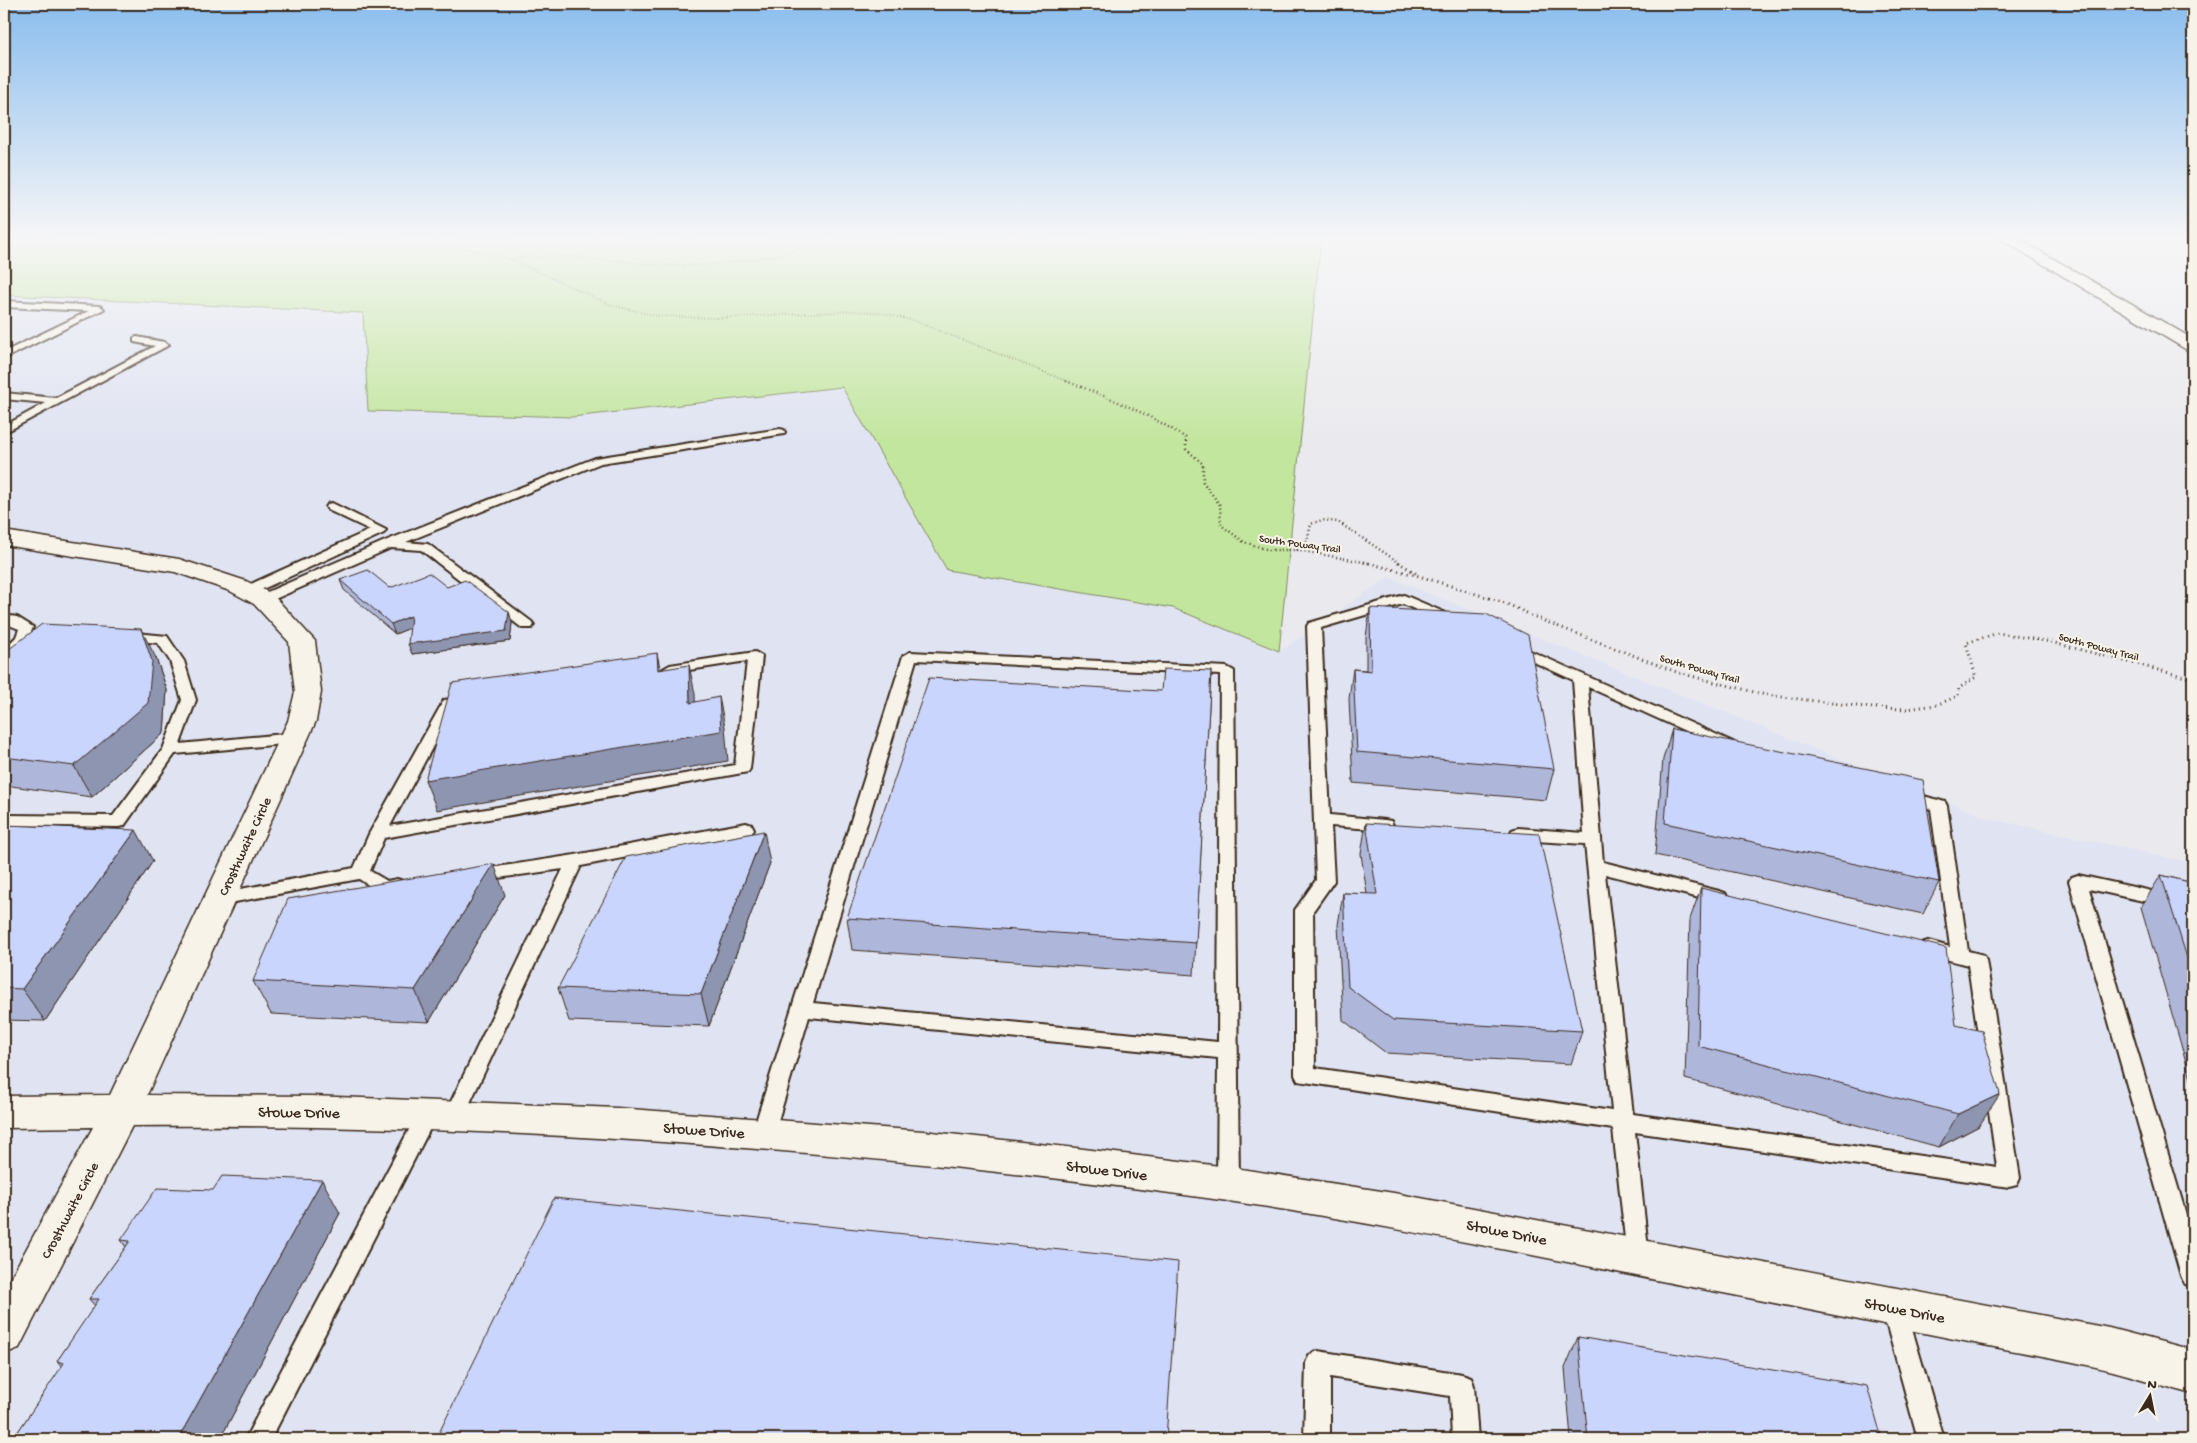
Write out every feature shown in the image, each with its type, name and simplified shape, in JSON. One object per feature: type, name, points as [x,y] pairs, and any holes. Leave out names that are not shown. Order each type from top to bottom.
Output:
[{"type":"street","points":[[2123,305],[2193,346]]},
{"type":"street","name":"Crosthwaite Circle","points":[[4,538],[179,566],[238,586],[255,595],[302,641],[308,692],[302,721],[122,1110],[4,1333]]},
{"type":"street","name":"Stowe Drive","points":[[4,1112],[122,1110],[358,1112],[678,1127],[1007,1158],[1228,1184],[1445,1219],[2109,1349],[2193,1372]]},
{"type":"lane","points":[[4,356],[100,309],[30,305]]},
{"type":"lane","points":[[4,430],[164,345],[137,340]]},
{"type":"lane","points":[[4,396],[58,401]]},
{"type":"lane","points":[[255,595],[599,460],[780,432]]},
{"type":"lane","points":[[255,595],[380,530],[332,506]]},
{"type":"lane","points":[[389,544],[424,547],[526,625]]},
{"type":"lane","points":[[1465,626],[1404,599],[1314,626],[1325,881],[1304,910],[1306,1075],[2009,1178],[1977,960],[1912,944]]},
{"type":"lane","points":[[4,619],[12,620],[26,627],[23,638],[4,656]]},
{"type":"lane","points":[[4,820],[118,822],[170,750],[189,700],[176,661],[162,639],[109,634]]},
{"type":"lane","points":[[1500,642],[1728,745],[1748,750]]},
{"type":"lane","points":[[377,834],[742,770],[755,656],[656,671]]},
{"type":"lane","points":[[763,1134],[910,656],[1227,671],[1228,1184]]},
{"type":"lane","points":[[1580,677],[1592,839],[1638,1257]]},
{"type":"lane","points":[[361,873],[377,834],[449,703],[469,700]]},
{"type":"lane","points":[[170,750],[294,738]]},
{"type":"lane","points":[[1891,792],[1939,806],[1960,956]]},
{"type":"lane","points":[[1322,820],[1399,826]]},
{"type":"lane","points":[[460,877],[574,862],[746,829]]},
{"type":"lane","points":[[1505,833],[1592,839]]},
{"type":"lane","points":[[258,1439],[440,1116],[574,862]]},
{"type":"lane","points":[[1595,866],[1739,902]]},
{"type":"lane","points":[[219,899],[361,873],[384,887],[413,883]]},
{"type":"lane","points":[[2193,906],[2078,880],[2186,1228],[2193,1276]]},
{"type":"lane","points":[[802,1010],[1228,1051]]},
{"type":"lane","points":[[1893,1307],[1931,1439]]},
{"type":"lane","points":[[1316,1439],[1318,1363],[1462,1386],[1465,1439]]},
{"type":"path","name":"South Poway Trail","points":[[612,305],[657,316],[716,318],[852,311],[882,313],[915,321],[972,342],[997,355],[1086,387],[1127,404],[1166,424],[1186,438],[1186,449],[1203,464],[1203,482],[1220,505],[1221,525],[1244,542],[1268,550],[1297,550],[1353,559],[1419,576],[1505,603],[1544,621],[1679,673],[1766,695],[1873,708],[1907,709],[1936,704],[1958,696],[1958,688],[1976,677],[1966,643],[1998,633],[2051,642],[2193,679]]},
{"type":"path","points":[[1297,550],[1307,541],[1311,524],[1322,520],[1338,522],[1419,576]]},
{"type":"shaded area","points":[[4,305],[210,305],[363,313],[368,411],[572,417],[842,387],[948,570],[1173,608],[1279,652],[1388,577],[1988,818],[2193,863],[2193,1439],[4,1439]]},
{"type":"green space","points":[[210,305],[1314,305],[1279,651],[1173,608],[947,570],[842,387],[572,417],[368,411],[363,313]]},
{"type":"building","points":[[368,570],[390,588],[429,573],[447,587],[465,580],[509,612],[506,631],[408,644],[411,616],[391,624],[340,580]]},
{"type":"building","points":[[1370,608],[1486,614],[1528,635],[1554,769],[1357,752],[1353,669],[1371,671]]},
{"type":"building","points":[[42,624],[141,629],[152,661],[148,703],[74,766],[4,757],[4,653]]},
{"type":"building","points":[[657,653],[658,670],[689,665],[690,703],[719,697],[721,731],[425,780],[452,683]]},
{"type":"building","points":[[1163,669],[1211,671],[1196,943],[847,918],[929,678],[1161,691]]},
{"type":"building","points":[[1672,729],[1923,780],[1939,882],[1665,823]]},
{"type":"building","points":[[1366,823],[1539,834],[1582,1031],[1393,1020],[1348,987],[1343,893],[1377,894]]},
{"type":"building","points":[[4,825],[136,830],[22,989],[4,988]]},
{"type":"building","points":[[764,831],[701,994],[558,988],[626,857]]},
{"type":"building","points":[[494,864],[415,990],[253,981],[288,899]]},
{"type":"building","points":[[2161,875],[2193,883],[2193,977]]},
{"type":"building","points":[[1701,888],[1946,948],[1956,1025],[1982,1031],[2000,1094],[1958,1114],[1698,1046]]},
{"type":"building","points":[[222,1176],[322,1180],[178,1439],[13,1439],[64,1363],[57,1361],[99,1299],[89,1299],[130,1241],[121,1240],[157,1188],[213,1190]]},
{"type":"building","points":[[554,1198],[1178,1262],[1166,1439],[436,1439]]},
{"type":"building","points":[[1578,1337],[1867,1386],[1882,1439],[1588,1439]]}]
